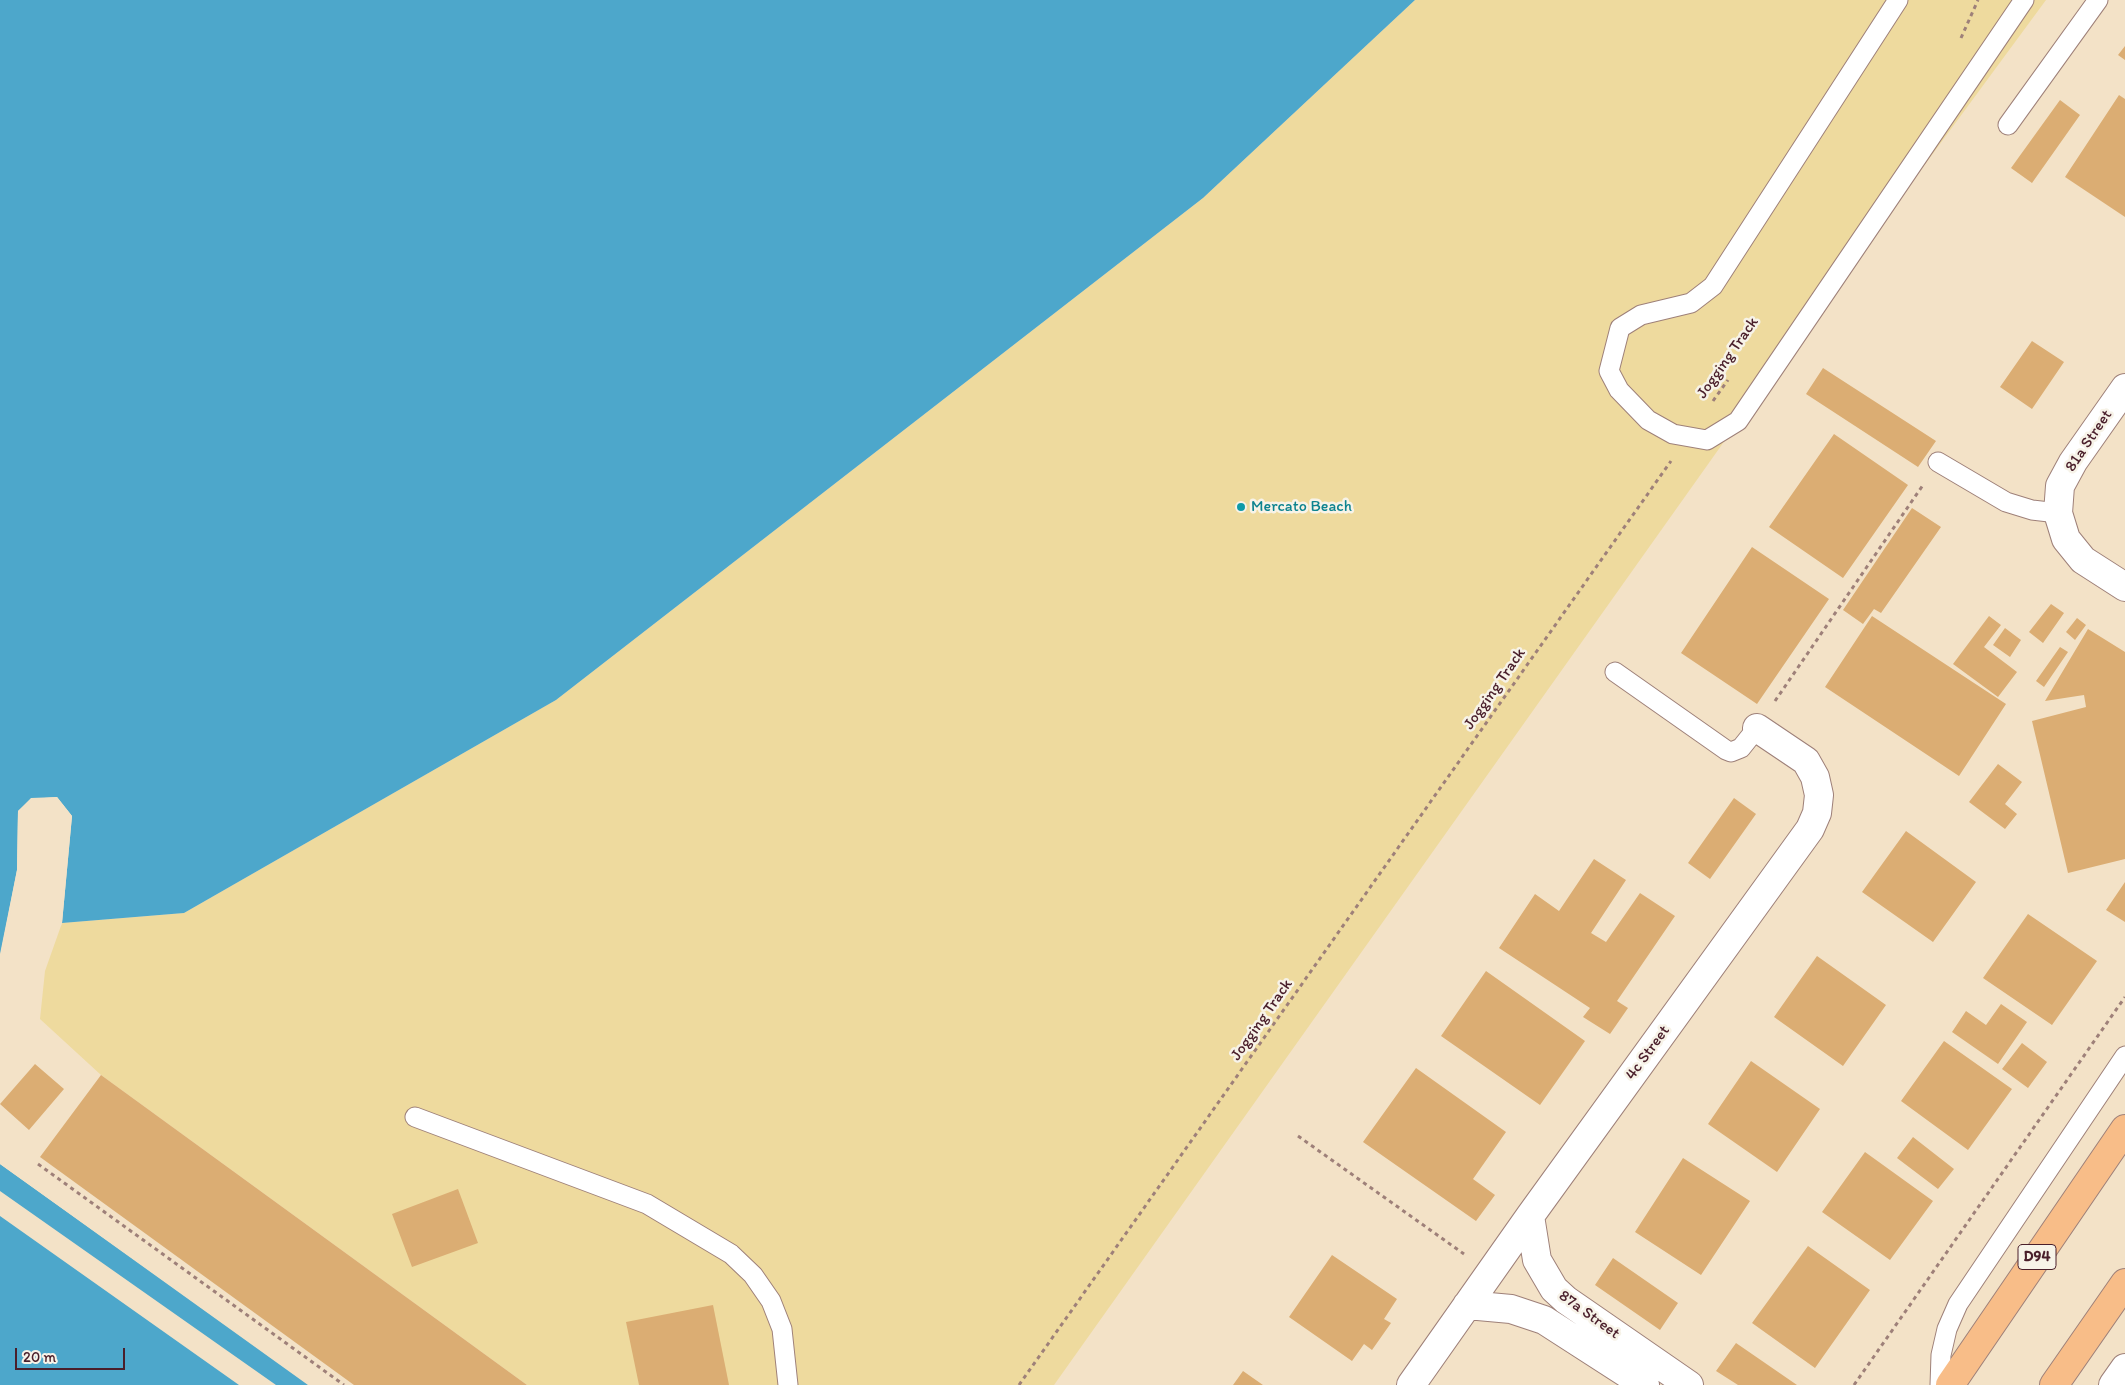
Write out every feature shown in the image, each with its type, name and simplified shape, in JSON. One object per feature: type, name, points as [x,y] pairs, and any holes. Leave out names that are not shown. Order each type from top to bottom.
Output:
[{"type":"main road","name":"D94","points":[[1950,1385],[2125,1129]]},
{"type":"main road","points":[[2054,1385],[2125,1283]]},
{"type":"street","name":"81a Street","points":[[2125,388],[2073,462],[2060,486],[2058,513],[2066,539],[2083,560],[2125,587]]},
{"type":"street","name":"4c Street","points":[[1411,1385],[1530,1216],[1804,838],[1818,813],[1819,795],[1815,777],[1806,762],[1757,728]]},
{"type":"street","name":"87a Street","points":[[1530,1216],[1537,1260],[1554,1289],[1566,1300],[1688,1385]]},
{"type":"street","name":"87a Street","points":[[1467,1305],[1511,1309],[1544,1320],[1646,1385]]},
{"type":"street","points":[[2113,1385],[2125,1368]]},
{"type":"lane","points":[[1898,0],[1713,286],[1691,303],[1641,315],[1620,328],[1609,371],[1619,390],[1648,420],[1673,434],[1706,440],[1738,421],[2024,0]]},
{"type":"lane","points":[[2008,125],[2098,0]]},
{"type":"lane","points":[[1938,462],[2006,502],[2032,510],[2058,513]]},
{"type":"lane","points":[[1615,672],[1731,752],[1741,748],[1757,728]]},
{"type":"lane","points":[[1940,1385],[1940,1355],[1947,1329],[1958,1304],[2125,1056]]},
{"type":"lane","points":[[414,1117],[647,1204],[731,1254],[753,1275],[770,1301],[782,1329],[788,1385]]},
{"type":"path","points":[[1958,46],[1978,0]]},
{"type":"path","name":"Jogging Track","points":[[1019,1385],[1734,372]]},
{"type":"path","points":[[1757,728],[1938,462]]},
{"type":"path","points":[[1854,1385],[2125,997]]},
{"type":"path","points":[[1298,1136],[1490,1272]]},
{"type":"path","points":[[38,1164],[344,1385]]},
{"type":"sand","name":"Mercato Beach","points":[[1415,0],[2046,0],[1814,315],[1054,1385],[527,1385],[101,1075],[40,1019],[45,971],[62,923],[184,913],[556,700],[1203,198]]},
{"type":"water","points":[[0,0],[1415,0],[1203,198],[556,700],[184,913],[62,923],[72,816],[57,797],[31,799],[18,811],[17,870],[0,954]]},
{"type":"water","points":[[0,1164],[308,1385],[0,1385]]},
{"type":"pier","points":[[57,797],[72,816],[61,926],[70,817],[56,799],[32,801],[20,812],[19,870],[2,955],[0,957],[17,870],[18,811],[31,798]]},
{"type":"pier","points":[[0,1162],[309,1383],[310,1385],[0,1164]]},
{"type":"pier","points":[[0,1191],[276,1385],[239,1385],[0,1216]]},
{"type":"building","points":[[2125,46],[2125,60],[2118,55]]},
{"type":"building","points":[[2119,95],[2125,99],[2125,217],[2065,177]]},
{"type":"building","points":[[2060,100],[2080,115],[2032,183],[2011,168]]},
{"type":"building","points":[[2032,341],[2064,362],[2032,409],[2000,387]]},
{"type":"building","points":[[1823,368],[1936,441],[1918,467],[1806,394]]},
{"type":"building","points":[[1834,434],[1908,485],[1843,578],[1769,527]]},
{"type":"building","points":[[1912,508],[1941,527],[1881,613],[1874,609],[1863,624],[1843,610]]},
{"type":"building","points":[[1752,547],[1829,599],[1757,704],[1681,653]]},
{"type":"building","points":[[2051,604],[2064,613],[2043,643],[2029,632]]},
{"type":"building","points":[[1872,616],[2006,704],[1959,776],[1825,687]]},
{"type":"building","points":[[1989,616],[2001,625],[1984,647],[2017,672],[1998,697],[1953,664]]},
{"type":"building","points":[[2077,618],[2086,625],[2075,640],[2066,632]]},
{"type":"building","points":[[2005,628],[2021,640],[2010,657],[1993,645]]},
{"type":"building","points":[[2088,629],[2125,652],[2125,859],[2068,873],[2032,721],[2086,707],[2084,695],[2045,701]]},
{"type":"building","points":[[2060,647],[2068,652],[2044,687],[2036,681]]},
{"type":"building","points":[[1998,764],[2022,782],[2005,804],[2017,814],[2005,829],[1969,802]]},
{"type":"building","points":[[1734,798],[1756,814],[1710,879],[1688,863]]},
{"type":"building","points":[[1906,831],[1976,882],[1933,942],[1862,892]]},
{"type":"building","points":[[1594,859],[1626,880],[1591,933],[1606,942],[1640,893],[1675,916],[1617,1001],[1628,1008],[1610,1034],[1583,1017],[1590,1008],[1499,948],[1535,894],[1559,911]]},
{"type":"building","points":[[2125,882],[2125,922],[2106,910]]},
{"type":"building","points":[[2028,914],[2097,961],[2052,1025],[1983,978]]},
{"type":"building","points":[[1817,956],[1886,1005],[1843,1066],[1774,1017]]},
{"type":"building","points":[[1486,971],[1585,1041],[1540,1105],[1441,1036]]},
{"type":"building","points":[[2001,1004],[2027,1022],[1998,1064],[1952,1032],[1966,1011],[1986,1025]]},
{"type":"building","points":[[1944,1041],[2012,1089],[1968,1150],[1901,1101]]},
{"type":"building","points":[[2022,1043],[2047,1062],[2028,1088],[2002,1069]]},
{"type":"building","points":[[1751,1061],[1820,1109],[1777,1172],[1708,1124]]},
{"type":"building","points":[[35,1064],[64,1089],[29,1130],[0,1104]]},
{"type":"building","points":[[1416,1068],[1506,1132],[1473,1179],[1495,1195],[1476,1221],[1363,1142]]},
{"type":"building","points":[[101,1075],[527,1385],[354,1385],[40,1157]]},
{"type":"building","points":[[1913,1137],[1954,1169],[1938,1189],[1897,1158]]},
{"type":"building","points":[[1865,1152],[1933,1201],[1890,1260],[1822,1212]]},
{"type":"building","points":[[1683,1158],[1750,1201],[1701,1275],[1635,1232]]},
{"type":"building","points":[[458,1189],[478,1243],[412,1267],[392,1214]]},
{"type":"building","points":[[1808,1246],[1870,1290],[1815,1368],[1752,1323]]},
{"type":"building","points":[[1332,1255],[1397,1299],[1384,1319],[1391,1323],[1372,1350],[1364,1344],[1352,1361],[1289,1317]]},
{"type":"building","points":[[1613,1258],[1678,1303],[1660,1330],[1595,1285]]},
{"type":"building","points":[[713,1305],[729,1385],[639,1385],[626,1322]]},
{"type":"building","points":[[1736,1343],[1797,1385],[1738,1385],[1716,1371]]},
{"type":"building","points":[[1243,1371],[1263,1385],[1233,1385]]},
{"type":"place","name":"Mercato Beach","points":[[1241,507]]}]
